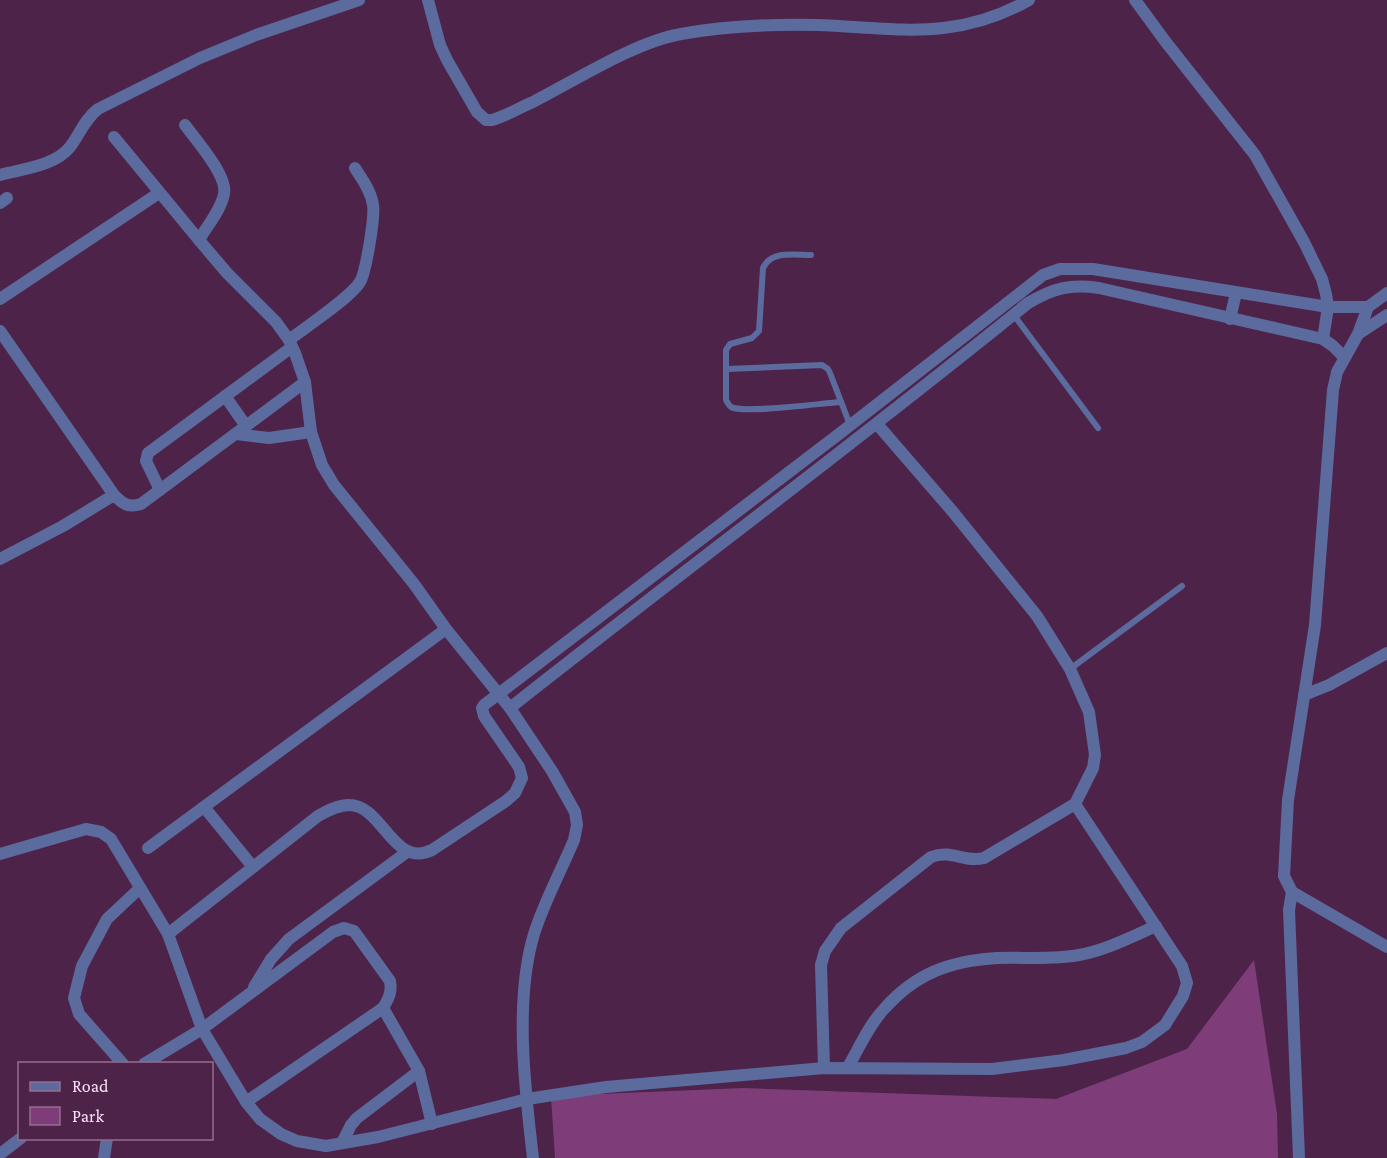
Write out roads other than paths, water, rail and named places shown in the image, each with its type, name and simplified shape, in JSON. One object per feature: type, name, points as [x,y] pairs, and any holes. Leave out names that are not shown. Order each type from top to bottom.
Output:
[{"type":"street","points":[[0,175],[46,162],[64,154],[88,118],[98,109],[189,63],[256,35],[359,0]]},
{"type":"street","points":[[428,0],[440,45],[447,60],[477,112],[486,120],[492,120],[651,43],[673,36],[719,29],[814,25],[917,31],[978,23],[1010,11],[1029,0]]},
{"type":"street","points":[[1135,0],[1255,155],[1304,242],[1322,279],[1328,307],[1323,339]]},
{"type":"street","points":[[185,125],[219,172],[225,186],[222,200],[199,240]]},
{"type":"street","points":[[114,137],[227,273],[276,322],[291,344],[305,382],[311,432],[321,465],[334,485],[510,708],[552,771],[575,812],[577,819],[574,840],[535,933],[526,970],[523,1002],[526,1099],[533,1158]]},
{"type":"street","points":[[160,490],[147,464],[147,455],[291,344],[361,280],[374,218],[374,206],[370,193],[355,168]]},
{"type":"street","points":[[0,299],[159,193]]},
{"type":"street","points":[[168,934],[318,816],[333,808],[350,805],[364,810],[407,852],[420,855],[432,850],[506,801],[520,786],[522,778],[519,767],[483,711],[484,705],[1042,275],[1060,268],[1093,269],[1328,307],[1368,307]]},
{"type":"street","points":[[510,708],[738,529],[877,424],[1028,303],[1046,293],[1061,288],[1080,286],[1099,288],[1323,339],[1344,357]]},
{"type":"street","points":[[1230,319],[1236,293]]},
{"type":"street","points":[[1387,293],[1368,307],[1358,334],[1337,372],[1333,390],[1315,625],[1288,800],[1284,876],[1292,892],[1387,947]]},
{"type":"street","points":[[1358,334],[1387,315]]},
{"type":"street","points":[[0,332],[114,495],[130,507],[141,504],[305,382]]},
{"type":"street","points":[[225,396],[241,430],[269,438],[311,432]]},
{"type":"street","points":[[879,402],[890,413]]},
{"type":"street","points":[[824,1068],[821,965],[825,951],[841,928],[931,857],[946,853],[969,860],[984,858],[1075,804],[1093,768],[1095,755],[1089,712],[1070,669],[1037,616],[1009,579],[877,424]]},
{"type":"street","points":[[0,559],[63,526],[114,495]]},
{"type":"street","points":[[148,848],[446,629]]},
{"type":"street","points":[[1304,695],[1329,685],[1387,653]]},
{"type":"street","points":[[0,854],[93,829],[111,839],[168,934],[202,1029],[246,1102],[269,1126],[281,1134],[297,1141],[326,1146],[378,1137],[526,1099],[606,1088],[824,1068],[992,1069],[1064,1060],[1126,1048],[1142,1042],[1165,1025],[1183,996],[1187,983],[1182,966],[1075,804]]},
{"type":"street","points":[[204,807],[253,867]]},
{"type":"street","points":[[251,993],[271,959],[289,939],[407,852]]},
{"type":"street","points":[[121,1062],[79,1014],[74,998],[82,966],[108,919],[140,888]]},
{"type":"street","points":[[1292,892],[1289,910],[1299,1158]]},
{"type":"street","points":[[848,1067],[882,1011],[919,978],[941,967],[998,958],[1036,959],[1079,955],[1121,942],[1155,926]]},
{"type":"street","points":[[147,1062],[202,1029],[333,932],[350,928],[390,981],[390,994],[382,1008],[246,1102]]},
{"type":"street","points":[[382,1008],[419,1071],[432,1124]]},
{"type":"street","points":[[342,1143],[357,1118],[419,1071]]},
{"type":"street","points":[[0,1154],[18,1140]]},
{"type":"street","points":[[104,1158],[107,1140]]},
{"type":"lane","points":[[811,255],[779,256],[765,263],[759,331],[752,339],[733,342],[726,350],[726,399],[729,405],[735,408],[765,409],[841,402]]},
{"type":"lane","points":[[1005,304],[1098,428]]},
{"type":"lane","points":[[727,369],[822,366],[830,373],[850,425]]},
{"type":"lane","points":[[1070,669],[1182,586]]}]
